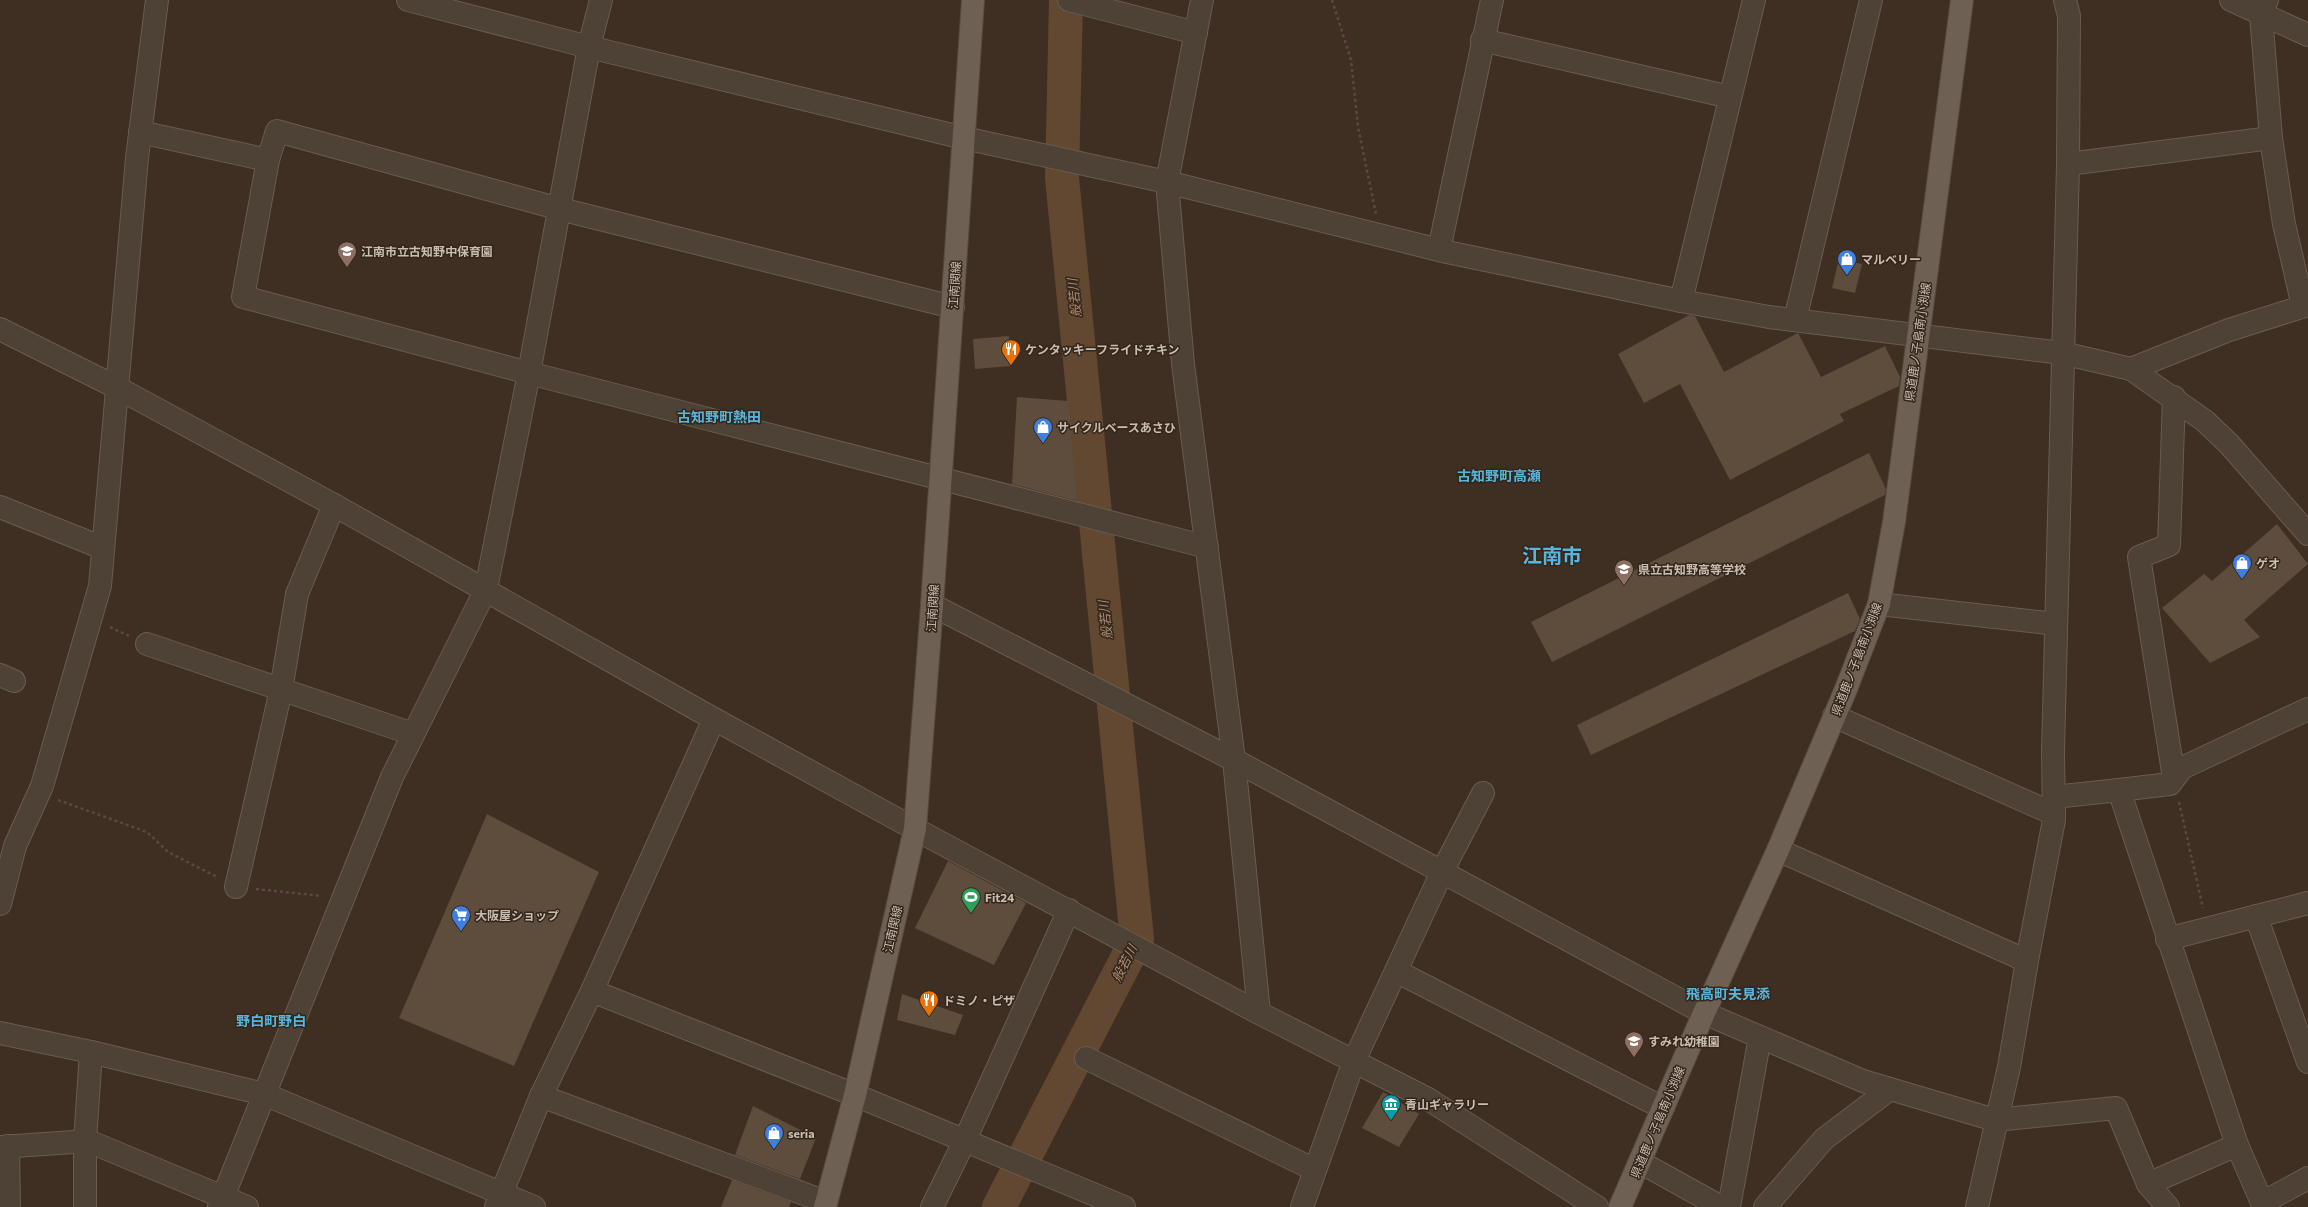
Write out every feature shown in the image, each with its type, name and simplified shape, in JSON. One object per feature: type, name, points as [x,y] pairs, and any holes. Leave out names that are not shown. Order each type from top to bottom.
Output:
[{"type":"main road","name":"江南関線","points":[[826,1205],[855,1095],[914,829],[941,480],[973,0]]},
{"type":"main road","name":"県道鹿ノ子島南小渕線","points":[[1620,1207],[1704,1013],[1778,850],[1879,604],[1894,522],[1962,0]]},
{"type":"street","points":[[0,904],[8,843],[39,792],[100,586],[116,387],[140,132],[157,0]]},
{"type":"street","points":[[408,0],[589,47],[964,138],[1167,182],[1439,250],[1680,301],[1795,320],[2062,353],[2131,369],[2206,421],[2229,444],[2308,534]]},
{"type":"street","points":[[221,1202],[392,777],[486,589],[529,373],[589,47],[601,0]]},
{"type":"street","points":[[1069,0],[1196,33]]},
{"type":"street","points":[[1202,0],[1167,182],[1184,364],[1234,760],[1259,1013]]},
{"type":"street","points":[[1439,250],[1482,40],[1492,0]]},
{"type":"street","points":[[1680,301],[1754,0]]},
{"type":"street","points":[[1795,320],[1871,0]]},
{"type":"street","points":[[1977,1207],[1995,1120],[2009,1067],[2054,806],[2056,624],[2068,164],[2068,16],[2065,0]]},
{"type":"street","points":[[2231,0],[2264,7],[2308,35]]},
{"type":"street","points":[[2131,369],[2229,330],[2305,306],[2284,224],[2271,138],[2264,7]]},
{"type":"street","points":[[1482,40],[1730,97]]},
{"type":"street","points":[[953,307],[560,209],[277,131],[268,160],[243,297],[941,480],[1207,547]]},
{"type":"street","points":[[140,132],[268,160]]},
{"type":"street","points":[[2068,164],[2271,138]]},
{"type":"street","points":[[0,329],[116,387],[334,505],[486,589],[714,719],[914,829],[1069,910],[1259,1013],[1428,1099],[1597,1207]]},
{"type":"street","points":[[2174,398],[2169,545],[2139,557],[2174,778]]},
{"type":"street","points":[[236,887],[281,690],[296,594],[334,505]]},
{"type":"street","points":[[0,507],[103,548]]},
{"type":"street","points":[[1879,604],[2056,624]]},
{"type":"street","points":[[932,605],[1234,760],[1704,1013],[1863,1081],[1995,1120],[2116,1108],[2148,1184],[2168,1207]]},
{"type":"street","points":[[147,644],[413,734]]},
{"type":"street","points":[[1834,716],[2054,806],[2119,790],[2170,784],[2182,768],[2308,709]]},
{"type":"street","points":[[499,1200],[541,1096],[592,991],[714,719]]},
{"type":"street","points":[[2119,790],[2167,939],[2237,1145],[2263,1205],[2308,1178]]},
{"type":"street","points":[[1302,1207],[1354,1061],[1442,872],[1484,793]]},
{"type":"street","points":[[1778,850],[2027,961]]},
{"type":"street","points":[[2167,939],[2308,904]]},
{"type":"street","points":[[932,1207],[965,1140],[1069,910]]},
{"type":"street","points":[[2256,916],[2308,1062]]},
{"type":"street","points":[[1396,971],[1663,1108]]},
{"type":"street","points":[[592,991],[855,1095],[1124,1207]]},
{"type":"street","points":[[0,1033],[91,1052],[264,1094],[499,1200],[534,1207]]},
{"type":"street","points":[[1729,1207],[1760,1037]]},
{"type":"street","points":[[85,1207],[85,1141],[91,1052]]},
{"type":"street","points":[[1086,1058],[1315,1170]]},
{"type":"street","points":[[1765,1207],[1824,1139],[1890,1089]]},
{"type":"street","points":[[541,1096],[826,1205]]},
{"type":"street","points":[[9,1207],[4,1146],[85,1141],[221,1202],[248,1207]]},
{"type":"street","points":[[2148,1184],[2237,1145]]},
{"type":"street","points":[[1640,1162],[1721,1207]]},
{"type":"path","points":[[1332,0],[1350,60],[1358,127],[1381,236]]},
{"type":"path","points":[[91,618],[147,644]]},
{"type":"path","points":[[2174,778],[2208,928]]},
{"type":"path","points":[[39,792],[147,832],[168,852],[236,887],[343,898]]},
{"type":"building","name":"マルベリー","points":[[1839,259],[1862,264],[1855,293],[1832,288]]},
{"type":"building","points":[[1689,315],[1695,316],[1724,372],[1798,333],[1821,377],[1885,346],[1900,377],[1899,386],[1840,414],[1844,421],[1730,480],[1680,384],[1644,403],[1618,354]]},
{"type":"building","points":[[1009,336],[1011,366],[975,369],[973,339]]},
{"type":"building","name":"サイクルベースあさひ","points":[[1017,397],[1068,401],[1077,501],[1012,484]]},
{"type":"building","points":[[1869,453],[1886,489],[1885,495],[1552,662],[1531,622]]},
{"type":"building","points":[[2277,524],[2308,564],[2244,620],[2260,637],[2210,663],[2162,608],[2204,574],[2212,581]]},
{"type":"building","points":[[1848,593],[1860,619],[1855,631],[1591,755],[1577,725]]},
{"type":"building","points":[[487,814],[599,872],[514,1066],[399,1018]]},
{"type":"building","name":"Fit24","points":[[948,861],[1026,903],[994,965],[915,928]]},
{"type":"building","name":"ドミノ・ピザ","points":[[902,994],[963,1015],[955,1035],[897,1020]]},
{"type":"building","name":"青山ギャラリー","points":[[1383,1092],[1419,1114],[1399,1147],[1362,1128]]},
{"type":"building","name":"seria","points":[[753,1106],[816,1138],[800,1179],[735,1155]]},
{"type":"building","points":[[732,1180],[791,1202],[789,1207],[721,1207]]},
{"type":"waterway","name":"般若川","points":[[999,1207],[1137,939],[1062,178],[1066,0]]},
{"type":"place","name":"江南市立古知野中保育園","points":[[347,268]]},
{"type":"place","name":"マルベリー","points":[[1847,276]]},
{"type":"place","name":"ケンタッキーフライドチキン","points":[[1011,366]]},
{"type":"place","name":"サイクルベースあさひ","points":[[1043,444]]},
{"type":"place","name":"ゲオ","points":[[2242,580]]},
{"type":"place","name":"県立古知野高等学校","points":[[1624,586]]},
{"type":"place","name":"Fit24","points":[[971,914]]},
{"type":"place","name":"大阪屋ショップ","points":[[461,932]]},
{"type":"place","name":"ドミノ・ピザ","points":[[929,1017]]},
{"type":"place","name":"すみれ幼稚園","points":[[1634,1058]]},
{"type":"place","name":"青山ギャラリー","points":[[1391,1121]]},
{"type":"place","name":"seria","points":[[774,1150]]},
{"type":"district","name":"古知野町熱田","points":[[719,416]]},
{"type":"district","name":"古知野町高瀬","points":[[1499,475]]},
{"type":"district","name":"江南市","points":[[1552,555]]},
{"type":"district","name":"飛高町夫見添","points":[[1728,993]]},
{"type":"district","name":"野白町野白","points":[[271,1020]]}]
